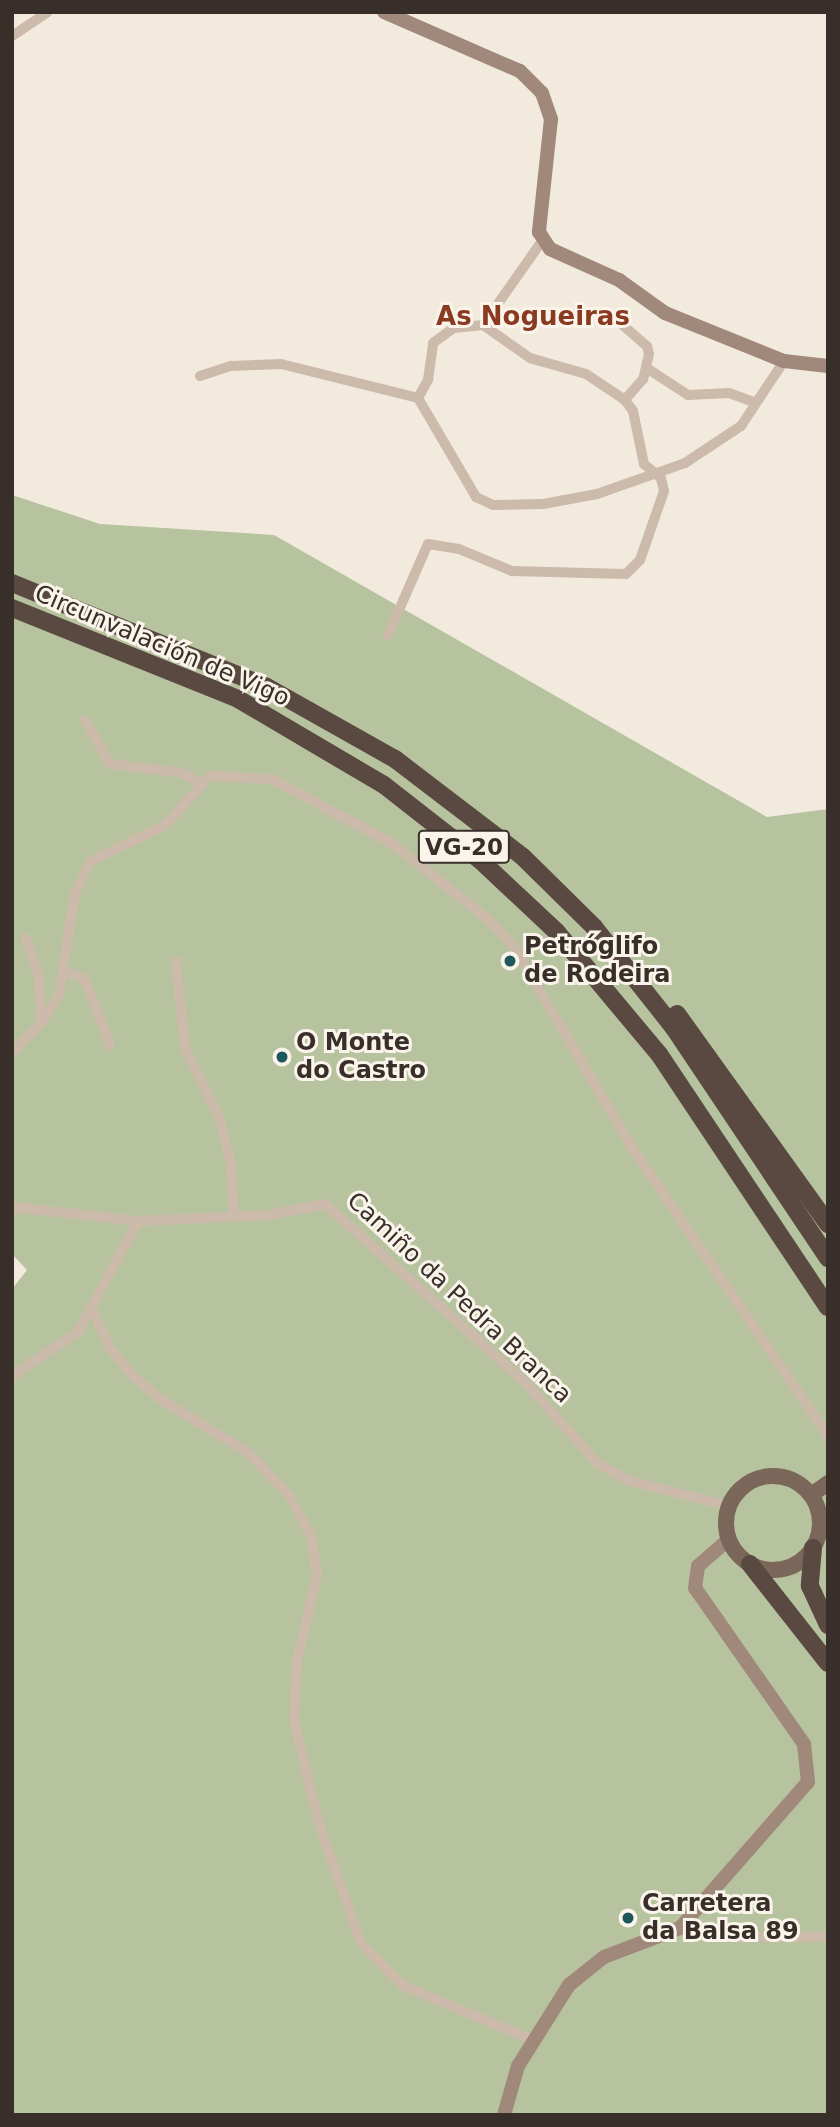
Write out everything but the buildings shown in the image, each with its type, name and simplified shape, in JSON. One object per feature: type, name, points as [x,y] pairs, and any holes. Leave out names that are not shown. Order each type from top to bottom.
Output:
[{"type":"highway","name":"Circunvalación de Vigo","points":[[12,583],[267,687],[395,759],[523,857],[594,927],[674,1028],[828,1258]]},
{"type":"highway","name":"Circunvalación de Vigo","points":[[12,608],[131,653],[273,718],[384,785],[480,860],[556,931],[659,1054],[828,1307]]},
{"type":"highway","points":[[594,927],[630,956],[711,1056],[828,1224]]},
{"type":"highway","points":[[813,1548],[810,1586],[828,1625]]},
{"type":"highway","points":[[750,1564],[828,1663]]},
{"type":"main road","points":[[762,1476],[789,1478],[811,1495],[820,1527],[813,1548],[790,1567],[750,1564],[728,1540],[728,1506],[745,1484],[762,1476]]},
{"type":"main road","points":[[811,1495],[828,1482]]},
{"type":"street","points":[[12,36],[48,12]]},
{"type":"street","points":[[384,12],[520,71],[542,93],[551,119],[539,221],[542,241],[483,326]]},
{"type":"street","points":[[542,241],[619,280],[665,313],[784,360],[828,366]]},
{"type":"street","points":[[618,321],[647,346],[648,369],[625,400]]},
{"type":"street","points":[[388,635],[428,544],[458,549],[512,571],[606,576],[632,571],[664,491],[655,474],[644,464],[633,411],[625,400],[578,370],[530,358],[483,326],[454,328],[433,343],[428,380],[418,397]]},
{"type":"street","points":[[200,376],[231,366],[281,364],[418,397],[462,480],[484,503],[543,504],[584,497],[674,469],[735,431],[784,360]]},
{"type":"street","points":[[648,369],[688,395],[729,393],[754,402]]},
{"type":"street","points":[[85,720],[110,764],[183,773],[199,783]]},
{"type":"street","points":[[12,1053],[41,1023],[65,972],[75,893],[83,870],[112,847],[165,825],[199,783],[225,772],[272,779],[393,844],[502,933],[640,1159],[828,1436]]},
{"type":"street","points":[[26,938],[39,977],[41,1023]]},
{"type":"street","points":[[176,961],[185,1048],[219,1117],[231,1164],[234,1214]]},
{"type":"street","points":[[65,972],[83,978],[110,1045]]},
{"type":"street","name":"Camiño da Pedra Branca","points":[[12,1208],[138,1221],[234,1214],[271,1215],[315,1203],[333,1207],[527,1384],[597,1463],[630,1481],[728,1506]]},
{"type":"street","points":[[12,1376],[70,1341],[111,1267],[135,1236],[138,1221]]},
{"type":"street","points":[[91,1307],[110,1348],[132,1375],[162,1400],[250,1454],[290,1497],[311,1536],[317,1575],[297,1661],[295,1721],[318,1820],[360,1942],[402,1985],[532,2040]]},
{"type":"street","points":[[505,2115],[509,2089],[532,2040],[581,1972],[604,1957],[680,1928],[793,1803],[810,1773],[798,1734],[695,1588],[698,1566],[728,1540]]},
{"type":"street","points":[[680,1928],[729,1937],[828,1937]]},
{"type":"green space","points":[[12,495],[100,524],[274,535],[767,817],[828,809],[828,2115],[12,2115],[12,1289],[27,1270],[12,1254]]},
{"type":"place","name":"Petróglifo de Rodeira","points":[[510,961]]},
{"type":"place","name":"O Monte do Castro","points":[[282,1057]]},
{"type":"place","name":"Carretera da Balsa 89","points":[[628,1918]]},
{"type":"district","name":"As Nogueiras","points":[[533,317]]}]
